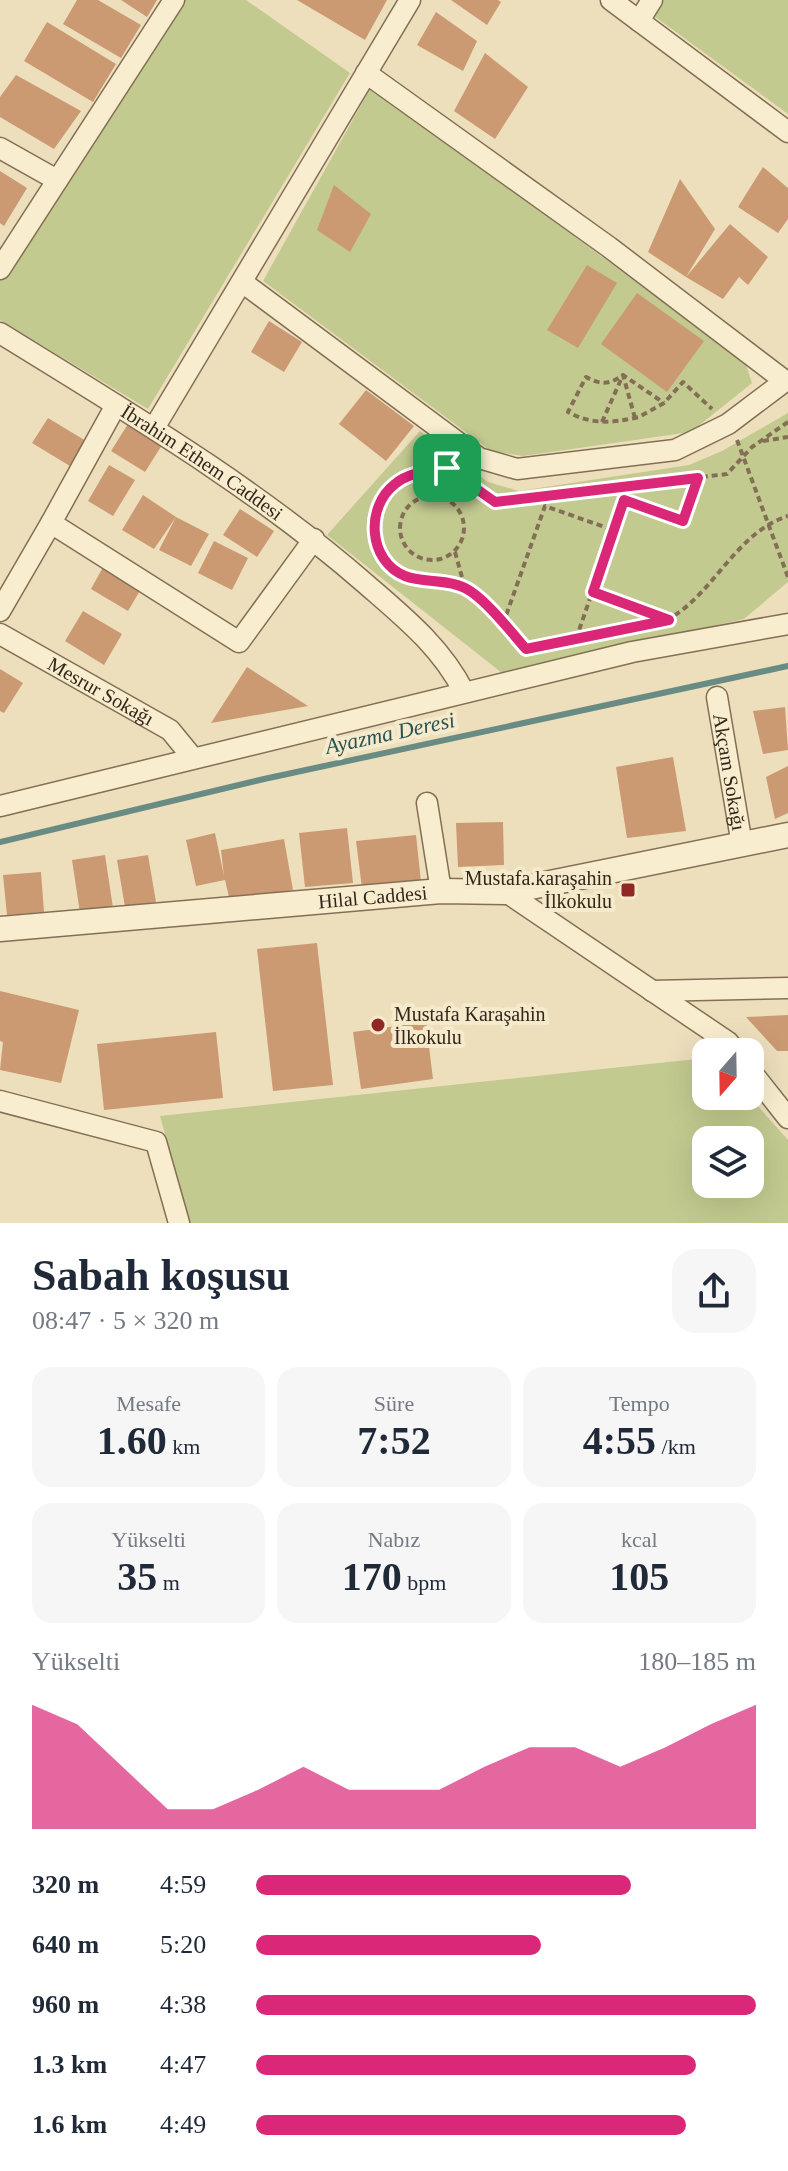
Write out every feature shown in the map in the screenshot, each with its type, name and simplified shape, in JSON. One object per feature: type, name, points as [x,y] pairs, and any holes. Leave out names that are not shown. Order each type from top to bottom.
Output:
[{"type":"street","points":[[0,269],[174,0]]},
{"type":"street","points":[[154,428],[410,0]]},
{"type":"street","points":[[611,0],[788,132]]},
{"type":"street","points":[[639,21],[652,0]]},
{"type":"street","points":[[242,282],[479,458],[517,469],[675,450],[728,424],[785,381],[609,247],[366,73]]},
{"type":"street","points":[[0,148],[57,180]]},
{"type":"street","name":"İbrahim Ethem Caddesi","points":[[0,333],[154,428],[314,539],[393,607],[448,661],[464,692]]},
{"type":"street","points":[[0,611],[116,405]]},
{"type":"street","points":[[51,523],[239,642],[314,539]]},
{"type":"street","points":[[0,806],[632,652],[788,624]]},
{"type":"street","name":"Mesrur Sokağı","points":[[0,634],[170,730],[193,758]]},
{"type":"street","name":"Akçam Sokağı","points":[[717,697],[742,845]]},
{"type":"street","points":[[427,803],[441,891]]},
{"type":"street","name":"Hilal Caddesi","points":[[0,929],[441,891],[506,892],[787,836]]},
{"type":"street","points":[[506,892],[722,1038]]},
{"type":"street","points":[[652,991],[788,988]]},
{"type":"street","points":[[764,1088],[788,1118]]},
{"type":"street","points":[[0,1101],[156,1142],[179,1223]]},
{"type":"path","points":[[623,375],[664,403]]},
{"type":"path","points":[[623,375],[635,418]]},
{"type":"path","points":[[623,375],[612,383],[598,384],[586,377],[568,412],[583,420],[602,422],[635,418],[664,403],[683,382],[728,424],[745,455],[788,577]]},
{"type":"path","points":[[602,422],[623,375]]},
{"type":"path","points":[[465,588],[403,576],[383,558],[372,526],[380,503],[394,484],[420,472],[447,468],[495,502],[727,474],[761,441],[788,422]]},
{"type":"path","points":[[761,441],[788,437]]},
{"type":"path","points":[[446,499],[459,477]]},
{"type":"path","points":[[576,639],[624,500],[683,521],[698,478]]},
{"type":"path","points":[[426,496],[446,499],[460,513],[463,523],[461,543],[446,558],[424,560],[405,547],[399,526],[408,506],[426,496]]},
{"type":"path","points":[[503,624],[545,506],[614,531]]},
{"type":"path","points":[[455,551],[465,588],[526,649],[669,620],[728,560],[770,525],[788,516]]},
{"type":"path","points":[[593,592],[669,620]]},
{"type":"green space","points":[[183,0],[246,0],[350,73],[148,409],[0,320],[0,280]]},
{"type":"green space","points":[[663,0],[788,0],[788,114],[654,16]]},
{"type":"green space","points":[[371,87],[745,362],[752,383],[691,432],[523,456],[491,451],[263,281]]},
{"type":"green space","points":[[788,413],[788,582],[744,619],[502,673],[327,535],[420,431],[488,482],[519,491],[689,465],[722,451]]},
{"type":"green space","points":[[692,1059],[692,1110],[761,1110],[788,1140],[788,1223],[189,1223],[160,1116]]},
{"type":"building","points":[[77,0],[98,0],[141,25],[121,58],[63,24]]},
{"type":"building","points":[[121,0],[157,0],[147,17]]},
{"type":"building","points":[[297,0],[387,0],[365,40]]},
{"type":"building","points":[[451,0],[498,0],[501,2],[487,25]]},
{"type":"building","points":[[436,12],[477,41],[463,71],[417,45]]},
{"type":"building","points":[[47,22],[116,64],[93,102],[24,61]]},
{"type":"building","points":[[485,53],[528,87],[495,139],[454,111]]},
{"type":"building","points":[[16,75],[81,111],[54,149],[0,117],[0,97]]},
{"type":"building","points":[[763,167],[788,188],[788,219],[778,233],[738,207]]},
{"type":"building","points":[[0,171],[27,188],[4,226],[0,223]]},
{"type":"building","points":[[680,179],[715,229],[686,277],[648,252]]},
{"type":"building","points":[[334,185],[371,214],[350,252],[317,230]]},
{"type":"building","points":[[730,224],[768,257],[748,285],[739,277],[723,299],[686,277]]},
{"type":"building","points":[[587,265],[617,283],[578,348],[547,330]]},
{"type":"building","points":[[637,293],[704,341],[667,392],[601,344]]},
{"type":"building","points":[[269,321],[302,342],[284,372],[251,352]]},
{"type":"building","points":[[366,390],[414,426],[386,461],[339,424]]},
{"type":"building","points":[[48,418],[86,441],[70,466],[32,443]]},
{"type":"building","points":[[128,424],[162,445],[145,472],[111,451]]},
{"type":"building","points":[[109,465],[135,480],[113,516],[88,501]]},
{"type":"building","points":[[143,495],[176,517],[154,549],[122,530]]},
{"type":"building","points":[[240,509],[274,531],[257,557],[223,535]]},
{"type":"building","points":[[176,517],[209,534],[191,566],[159,550]]},
{"type":"building","points":[[214,541],[248,558],[232,590],[198,573]]},
{"type":"building","points":[[107,560],[145,582],[128,611],[91,589]]},
{"type":"building","points":[[83,611],[122,634],[104,665],[65,641]]},
{"type":"building","points":[[247,667],[308,706],[211,723]]},
{"type":"building","points":[[0,669],[23,683],[4,713],[0,711]]},
{"type":"building","points":[[785,707],[788,750],[763,754],[753,711]]},
{"type":"building","points":[[673,757],[686,831],[627,838],[616,767]]},
{"type":"building","points":[[788,766],[788,813],[775,819],[766,777]]},
{"type":"building","points":[[503,822],[504,865],[458,867],[456,823]]},
{"type":"building","points":[[347,828],[353,883],[305,887],[299,833]]},
{"type":"building","points":[[215,833],[224,876],[221,850],[284,839],[293,890],[230,901],[225,880],[196,886],[186,840]]},
{"type":"building","points":[[416,835],[421,882],[362,888],[356,841]]},
{"type":"building","points":[[105,855],[113,908],[80,913],[72,860]]},
{"type":"building","points":[[148,855],[156,902],[125,907],[117,860]]},
{"type":"building","points":[[41,872],[44,912],[7,915],[3,875]]},
{"type":"building","points":[[317,943],[333,1085],[273,1091],[257,949]]},
{"type":"building","points":[[0,991],[79,1010],[61,1083],[0,1070],[3,1042],[0,1041]]},
{"type":"building","points":[[788,1015],[788,1051],[777,1051],[746,1017]]},
{"type":"building","points":[[426,1022],[433,1079],[361,1089],[353,1032]]},
{"type":"building","points":[[216,1032],[223,1098],[104,1110],[97,1044]]},
{"type":"waterway","name":"Ayazma Deresi","points":[[0,842],[264,779],[788,666]]},
{"type":"place","name":"Mustafa.karaşahin İlkokulu","points":[[628,890]]},
{"type":"place","name":"Mustafa Karaşahin İlkokulu","points":[[378,1025]]},
{"type":"route","points":[[447,468],[495,502],[698,478],[683,521],[624,500],[593,592],[669,620],[526,649],[465,588],[403,576],[383,558],[372,526],[380,503],[394,484],[420,472],[447,468]]}]
